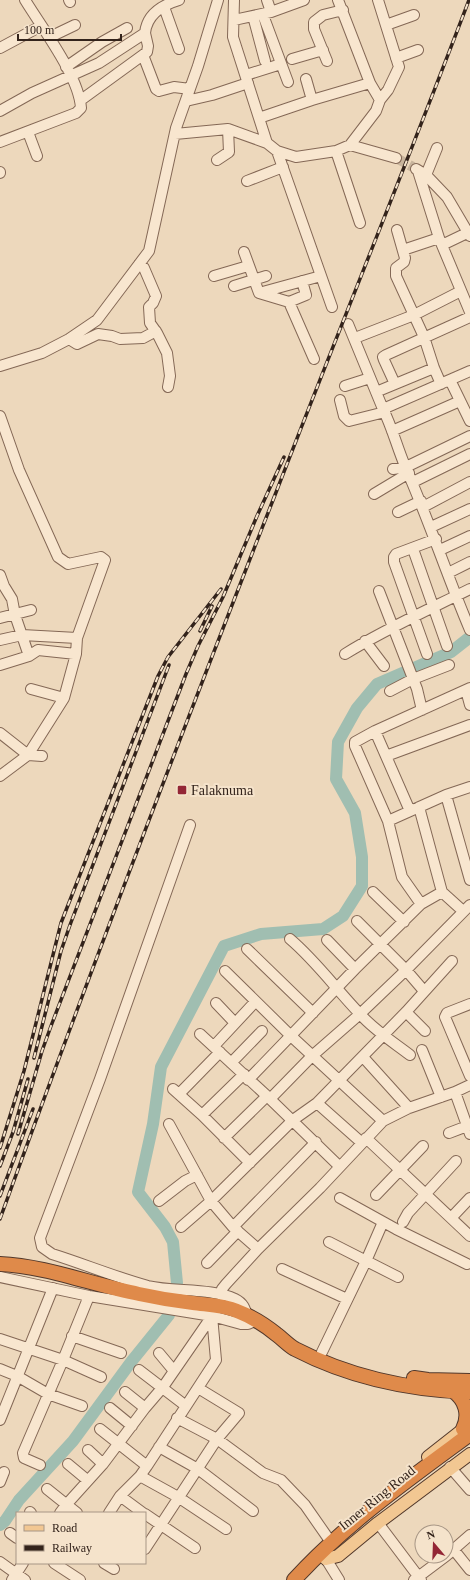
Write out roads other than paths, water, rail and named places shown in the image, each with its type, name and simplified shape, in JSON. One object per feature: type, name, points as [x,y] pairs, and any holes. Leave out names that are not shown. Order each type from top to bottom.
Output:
[{"type":"highway","points":[[5,1264],[32,1268],[139,1294],[177,1301],[225,1307],[251,1318],[294,1348],[337,1368],[414,1388],[470,1392]]},
{"type":"highway","points":[[276,1334],[288,1337],[344,1360],[400,1376],[428,1380],[470,1381]]},
{"type":"highway","points":[[294,1580],[311,1561],[468,1429],[467,1409],[460,1396],[452,1391]]},
{"type":"highway","points":[[326,1559],[336,1540],[403,1494],[470,1443]]},
{"type":"highway","name":"Inner Ring Road","points":[[306,1580],[326,1559]]},
{"type":"main road","name":"Inner Ring Road","points":[[326,1559],[338,1556],[450,1467],[470,1454]]},
{"type":"street","points":[[0,142],[76,112],[81,108],[81,100],[68,71],[50,37],[41,26],[25,0]]},
{"type":"street","points":[[81,100],[147,52],[148,46],[145,33],[146,25],[154,12],[179,0]]},
{"type":"street","points":[[0,366],[42,352],[69,339],[97,320],[149,251],[175,134],[218,0]]},
{"type":"street","points":[[234,0],[233,37],[267,143]]},
{"type":"street","points":[[265,61],[262,14],[267,0]]},
{"type":"street","points":[[234,20],[262,14],[304,0]]},
{"type":"street","points":[[338,0],[370,83],[380,100]]},
{"type":"street","points":[[175,134],[228,129],[267,143],[277,151],[296,157],[336,151],[350,145],[376,111],[380,100],[388,90],[398,67],[378,0]]},
{"type":"street","points":[[164,7],[180,49]]},
{"type":"street","points":[[327,61],[314,29],[314,22],[323,15],[343,10]]},
{"type":"street","points":[[262,14],[288,82]]},
{"type":"street","points":[[386,25],[414,15]]},
{"type":"street","points":[[50,37],[75,24]]},
{"type":"street","points":[[0,48],[41,26]]},
{"type":"street","points":[[0,111],[68,71],[102,42],[127,28]]},
{"type":"street","points":[[68,71],[99,62],[145,33]]},
{"type":"street","points":[[292,59],[323,50]]},
{"type":"street","points":[[396,58],[418,50]]},
{"type":"street","points":[[143,55],[156,89],[159,90],[174,87],[190,89]]},
{"type":"street","points":[[186,101],[212,95],[281,64]]},
{"type":"street","points":[[306,79],[312,100]]},
{"type":"street","points":[[259,118],[312,100],[370,83]]},
{"type":"street","points":[[217,160],[229,152],[228,129]]},
{"type":"street","points":[[28,132],[37,156]]},
{"type":"street","points":[[350,145],[396,158]]},
{"type":"street","points":[[419,171],[437,148]]},
{"type":"street","points":[[277,151],[332,307]]},
{"type":"street","points":[[336,151],[360,223]]},
{"type":"street","points":[[247,180],[283,167]]},
{"type":"street","points":[[404,250],[469,235],[447,197],[419,171]]},
{"type":"street","points":[[419,171],[440,241],[470,312]]},
{"type":"street","points":[[397,230],[404,250],[405,258],[404,262],[396,268],[395,272],[424,337],[434,368],[460,401],[470,419]]},
{"type":"street","points":[[244,252],[259,293]]},
{"type":"street","points":[[139,264],[144,268],[156,296],[153,303],[149,307],[150,323],[156,331],[168,359],[170,376],[168,387]]},
{"type":"street","points":[[214,276],[248,266]]},
{"type":"street","points":[[234,286],[266,276]]},
{"type":"street","points":[[259,293],[322,276]]},
{"type":"street","points":[[259,293],[288,302],[306,295],[302,281]]},
{"type":"street","points":[[355,338],[414,315],[461,291]]},
{"type":"street","points":[[288,302],[314,359]]},
{"type":"street","points":[[395,384],[383,357],[470,317]]},
{"type":"street","points":[[348,324],[436,539],[456,596],[470,630]]},
{"type":"street","points":[[69,339],[77,344],[98,334],[120,339],[143,338],[156,331]]},
{"type":"street","points":[[376,392],[434,368]]},
{"type":"street","points":[[340,400],[344,416],[349,421],[384,411],[470,371]]},
{"type":"street","points":[[345,386],[370,378]]},
{"type":"street","points":[[392,431],[460,401]]},
{"type":"street","points":[[0,416],[20,470],[58,558],[68,564],[101,557],[105,560],[77,638],[76,654],[64,698],[28,755],[0,776]]},
{"type":"street","points":[[374,494],[470,436]]},
{"type":"street","points":[[393,470],[409,474],[470,454]]},
{"type":"street","points":[[398,512],[422,504],[470,482]]},
{"type":"street","points":[[431,528],[470,509]]},
{"type":"street","points":[[440,550],[470,536]]},
{"type":"street","points":[[427,654],[394,562],[394,557],[396,554],[413,549],[436,539]]},
{"type":"street","points":[[413,549],[447,646]]},
{"type":"street","points":[[448,573],[470,562]]},
{"type":"street","points":[[0,575],[2,587],[12,599],[29,656]]},
{"type":"street","points":[[345,654],[366,641],[414,616],[470,589]]},
{"type":"street","points":[[379,591],[411,675],[422,710]]},
{"type":"street","points":[[0,618],[31,610]]},
{"type":"street","points":[[0,640],[22,635],[77,638]]},
{"type":"street","points":[[366,641],[384,666]]},
{"type":"street","points":[[0,665],[29,656],[38,650],[76,654]]},
{"type":"street","points":[[390,691],[411,675],[448,665]]},
{"type":"street","points":[[31,689],[64,698]]},
{"type":"street","points":[[421,904],[402,877],[388,821],[355,746],[357,740],[468,689],[470,705]]},
{"type":"street","points":[[386,756],[470,726]]},
{"type":"street","points":[[224,1138],[269,1098],[312,1056],[360,1014],[467,908],[442,892],[414,809],[386,756],[375,731]]},
{"type":"street","points":[[0,733],[28,755],[42,756]]},
{"type":"street","points":[[388,821],[446,795],[470,787]]},
{"type":"street","points":[[446,795],[470,880]]},
{"type":"street","points":[[0,1277],[89,1296],[212,1316],[241,1324],[248,1324],[251,1318],[242,1303],[234,1298],[201,1291],[174,1290],[148,1286],[52,1254],[42,1247],[40,1238],[100,1079],[190,825]]},
{"type":"street","points":[[373,892],[404,922]]},
{"type":"street","points":[[202,1115],[290,1036],[421,904],[442,892]]},
{"type":"street","points":[[357,921],[406,970],[424,991]]},
{"type":"street","points":[[290,939],[338,987],[360,1014],[383,1035],[410,1056]]},
{"type":"street","points":[[327,940],[356,969]]},
{"type":"street","points":[[247,949],[313,1013]]},
{"type":"street","points":[[181,1226],[211,1201],[293,1120],[317,1103],[406,1012],[452,961]]},
{"type":"street","points":[[225,971],[290,1036],[340,1080],[383,1121]]},
{"type":"street","points":[[250,1164],[176,1091],[217,1049],[235,1023],[255,1002]]},
{"type":"street","points":[[216,1003],[235,1023]]},
{"type":"street","points":[[469,1006],[447,1013],[445,1017],[470,1076]]},
{"type":"street","points":[[406,1012],[425,1032]]},
{"type":"street","points":[[231,1063],[262,1031]]},
{"type":"street","points":[[200,1034],[293,1120],[340,1166]]},
{"type":"street","points":[[422,1050],[441,1097]]},
{"type":"street","points":[[363,1057],[409,1108]]},
{"type":"street","points":[[221,1295],[222,1289],[226,1284],[258,1249],[320,1188],[383,1121],[409,1108],[455,1092],[470,1085]]},
{"type":"street","points":[[449,1133],[469,1128],[455,1092]]},
{"type":"street","points":[[317,1103],[400,1171],[470,1236]]},
{"type":"street","points":[[169,1124],[211,1201],[235,1229],[258,1249]]},
{"type":"street","points":[[207,1264],[235,1229],[316,1142]]},
{"type":"street","points":[[376,1195],[423,1146]]},
{"type":"street","points":[[403,1222],[408,1213],[456,1161]]},
{"type":"street","points":[[159,1201],[185,1181],[197,1175]]},
{"type":"street","points":[[340,1198],[383,1222],[467,1264]]},
{"type":"street","points":[[452,1218],[470,1198]]},
{"type":"street","points":[[322,1352],[383,1222]]},
{"type":"street","points":[[330,1242],[398,1277]]},
{"type":"street","points":[[282,1269],[347,1299]]},
{"type":"street","points":[[0,1420],[3,1401],[17,1376],[53,1288]]},
{"type":"street","points":[[40,1466],[24,1458],[23,1453],[89,1296]]},
{"type":"street","points":[[63,1509],[119,1444],[145,1408],[163,1387],[212,1316]]},
{"type":"street","points":[[110,1512],[120,1496],[140,1476],[147,1466],[216,1360],[212,1316]]},
{"type":"street","points":[[72,1336],[121,1353]]},
{"type":"street","points":[[0,1339],[63,1360],[101,1377]]},
{"type":"street","points":[[159,1353],[174,1371]]},
{"type":"street","points":[[0,1370],[17,1376],[48,1394],[82,1406]]},
{"type":"street","points":[[139,1370],[186,1406]]},
{"type":"street","points":[[146,1544],[217,1439],[239,1413],[198,1388]]},
{"type":"street","points":[[125,1392],[145,1408]]},
{"type":"street","points":[[110,1408],[132,1426]]},
{"type":"street","points":[[177,1418],[217,1439],[263,1473],[281,1480],[336,1540]]},
{"type":"street","points":[[100,1429],[147,1466]]},
{"type":"street","points":[[159,1447],[198,1469],[253,1511]]},
{"type":"street","points":[[88,1450],[103,1464]]},
{"type":"street","points":[[68,1464],[86,1479],[90,1478]]},
{"type":"street","points":[[450,1467],[470,1490]]},
{"type":"street","points":[[140,1476],[178,1497],[226,1529]]},
{"type":"street","points":[[47,1489],[63,1509],[74,1512]]},
{"type":"street","points":[[120,1496],[141,1512]]},
{"type":"street","points":[[146,1515],[195,1548]]},
{"type":"street","points":[[378,1523],[418,1579],[436,1564]]},
{"type":"street","points":[[454,1549],[470,1535]]},
{"type":"street","points":[[454,1558],[470,1570]]},
{"type":"street","points":[[326,1559],[339,1580]]},
{"type":"street","points":[[0,1562],[14,1576],[25,1580]]},
{"type":"street","points":[[14,1576],[22,1564]]},
{"type":"street","points":[[56,1564],[80,1580]]},
{"type":"street","points":[[106,1564],[114,1569]]},
{"type":"waterway","points":[[177,1283],[173,1242],[165,1227],[138,1192],[153,1124],[161,1067],[224,946],[261,934],[323,929],[343,916],[362,886],[362,857],[355,813],[336,779],[338,742],[357,708],[377,684],[451,652],[470,637]]},
{"type":"waterway","points":[[0,1525],[5,1521],[19,1500],[73,1441],[131,1362],[169,1315]]},
{"type":"tunnel","points":[[396,158],[413,167]]},
{"type":"railway","points":[[0,1219],[170,765],[469,0]]},
{"type":"railway","points":[[18,1134],[42,1051],[51,1026],[186,674],[198,646],[223,597],[284,457]]},
{"type":"railway","points":[[0,1148],[24,1071],[61,923],[158,676],[168,657],[221,589]]},
{"type":"railway","points":[[200,631],[212,606]]},
{"type":"railway","points":[[34,1058],[61,951],[169,665]]},
{"type":"railway","points":[[0,1166],[13,1132],[28,1079]]},
{"type":"railway","points":[[0,1196],[33,1109]]},
{"type":"place","name":"Falaknuma","points":[[182,790]]}]
